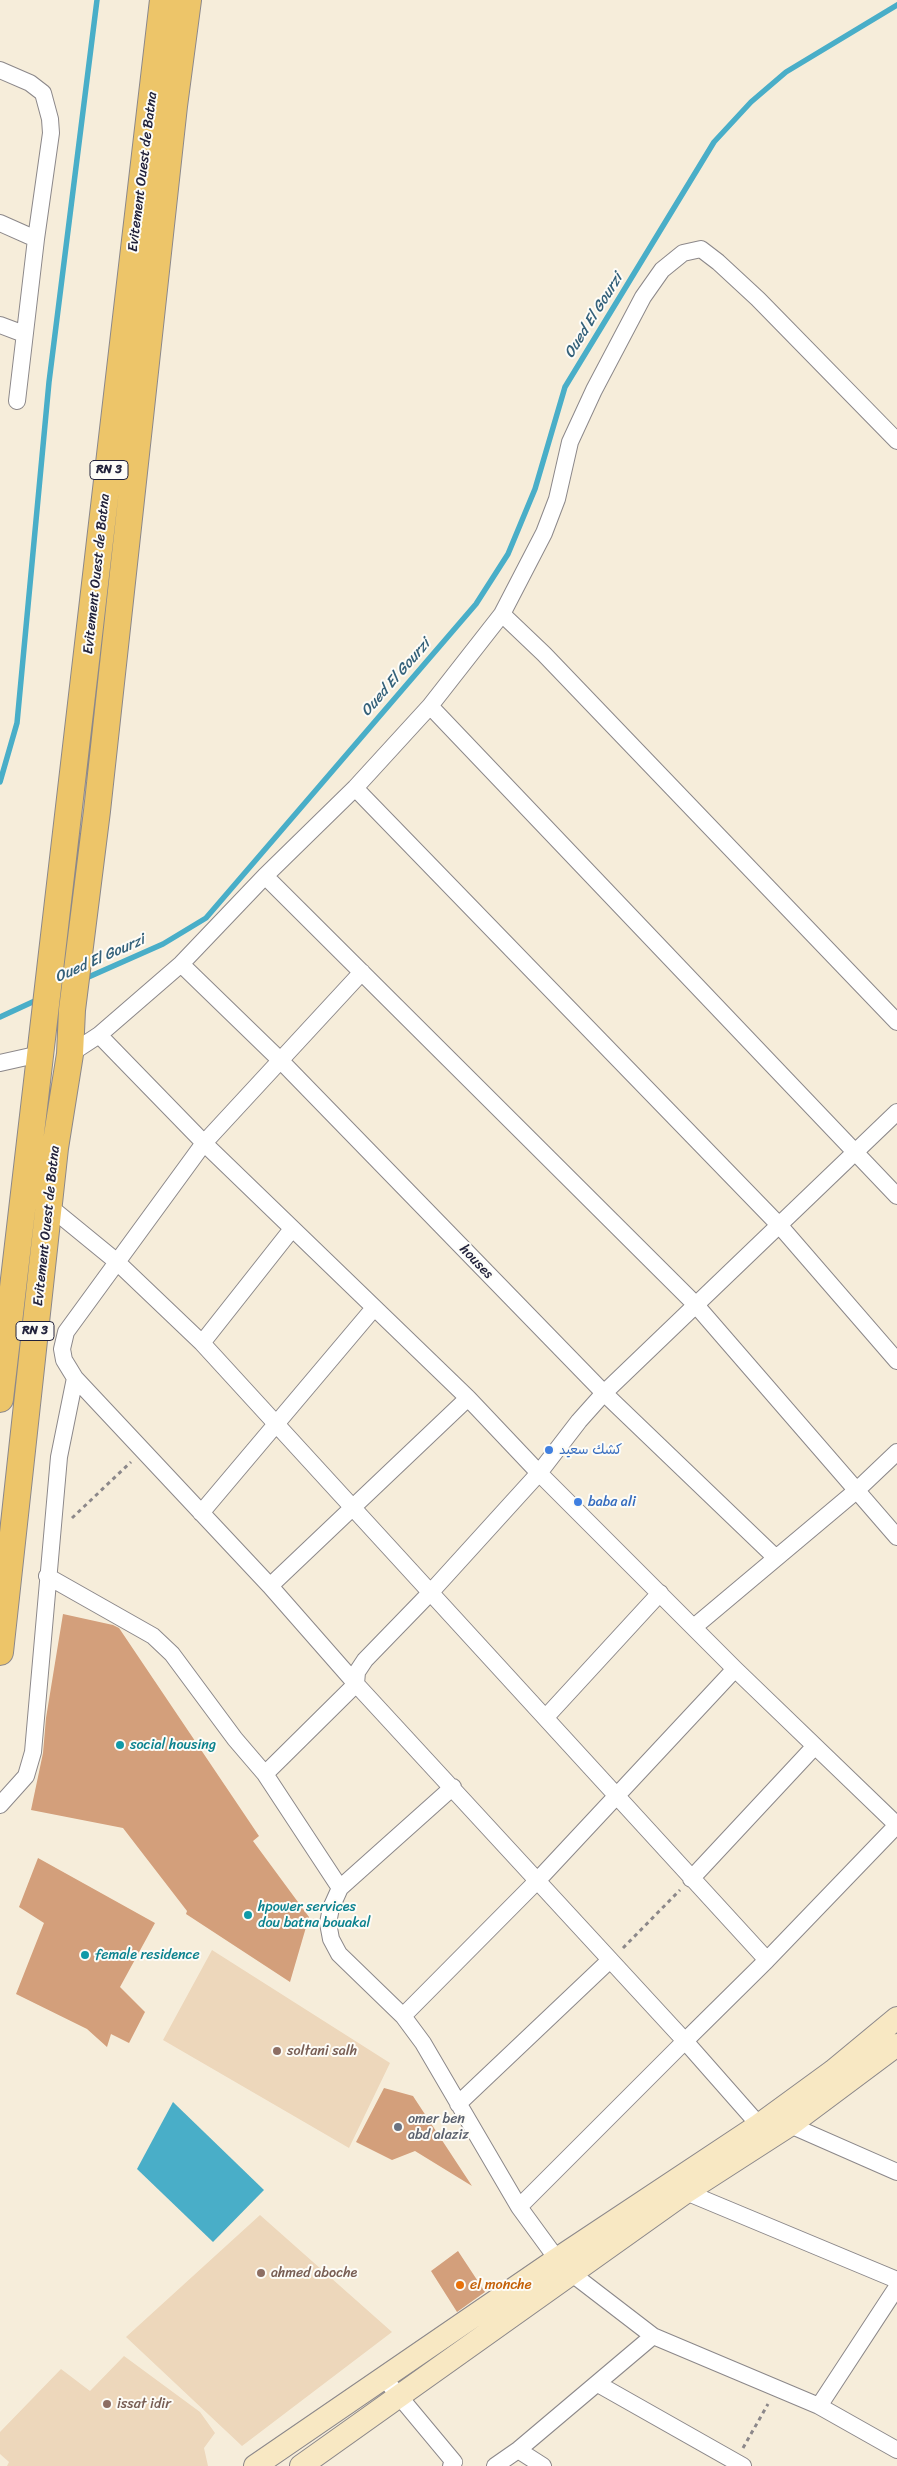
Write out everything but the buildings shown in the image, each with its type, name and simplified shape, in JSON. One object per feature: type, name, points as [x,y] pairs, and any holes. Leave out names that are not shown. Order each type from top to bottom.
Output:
[{"type":"highway","name":"Evitement Ouest de Batna","points":[[0,1400],[163,0]]},
{"type":"highway","name":"Evitement Ouest de Batna","points":[[0,1652],[55,1148],[70,1054],[72,1010],[82,937],[174,106],[188,0]]},
{"type":"main road","points":[[255,2466],[384,2378],[564,2266],[680,2187],[897,2018]]},
{"type":"main road","points":[[680,2187],[790,2125],[897,2045]]},
{"type":"main road","points":[[301,2466],[399,2398],[564,2266]]},
{"type":"street","points":[[0,70],[30,83],[43,93],[47,102],[51,133],[36,239],[17,401]]},
{"type":"street","points":[[0,223],[36,239]]},
{"type":"street","points":[[70,1054],[99,1035],[181,964],[265,876],[355,788],[430,706],[502,614],[544,533],[557,499],[570,442],[594,390],[643,297],[662,270],[683,254],[701,249],[718,262],[758,299],[897,441]]},
{"type":"street","points":[[0,325],[24,334]]},
{"type":"street","points":[[502,614],[544,654],[897,1022]]},
{"type":"street","points":[[430,706],[897,1196]]},
{"type":"street","points":[[355,788],[780,1226],[897,1361]]},
{"type":"street","points":[[265,876],[696,1304],[897,1537]]},
{"type":"street","name":"houses","points":[[181,964],[280,1060],[604,1394],[775,1557]]},
{"type":"street","points":[[362,972],[204,1143],[66,1332],[62,1349],[64,1360],[75,1378],[270,1586],[356,1684],[538,1880],[759,2125]]},
{"type":"street","points":[[99,1035],[204,1143],[468,1398],[539,1473],[735,1670],[897,1825],[767,1960],[519,2207]]},
{"type":"street","points":[[0,1063],[40,1054]]},
{"type":"street","points":[[265,1774],[356,1684],[357,1672],[365,1660],[430,1593],[539,1473],[579,1421],[604,1394],[897,1112]]},
{"type":"street","points":[[50,1207],[116,1261],[202,1343],[767,1960]]},
{"type":"street","points":[[202,1343],[292,1229]]},
{"type":"street","points":[[201,1513],[374,1308]]},
{"type":"street","points":[[32,1357],[62,1349]]},
{"type":"street","points":[[0,1805],[26,1776],[33,1752],[58,1457],[75,1378]]},
{"type":"street","points":[[270,1586],[468,1398]]},
{"type":"street","points":[[694,1627],[856,1490],[897,1452]]},
{"type":"street","points":[[47,1576],[153,1636],[172,1654],[235,1739],[265,1774],[340,1888]]},
{"type":"street","points":[[546,1717],[660,1593]]},
{"type":"street","points":[[403,2016],[538,1880],[735,1670]]},
{"type":"street","points":[[692,1879],[815,1746]]},
{"type":"street","points":[[453,1787],[340,1888],[331,1908],[328,1923],[331,1939],[339,1954],[403,2016],[423,2043],[519,2207],[564,2266],[653,2336],[819,2406],[897,2450]]},
{"type":"street","points":[[458,2104],[610,1960]]},
{"type":"street","points":[[790,2125],[897,2172]]},
{"type":"street","points":[[680,2187],[897,2280]]},
{"type":"street","points":[[819,2406],[897,2287]]},
{"type":"street","points":[[495,2466],[518,2450],[653,2336]]},
{"type":"street","points":[[384,2378],[454,2465]]},
{"type":"street","points":[[598,2384],[739,2464]]},
{"type":"street","points":[[518,2450],[543,2466]]},
{"type":"path","points":[[51,1538],[142,1451]]},
{"type":"path","points":[[610,1960],[692,1879]]},
{"type":"path","points":[[739,2464],[777,2389]]},
{"type":"shaded area","name":"soltani salh","points":[[212,1950],[390,2063],[349,2148],[163,2040]]},
{"type":"shaded area","name":"ahmed aboche","points":[[260,2215],[392,2332],[242,2446],[126,2337]]},
{"type":"shaded area","name":"issat idir","points":[[124,2356],[200,2412],[215,2433],[204,2448],[208,2466],[7,2466],[9,2462],[0,2454],[0,2432],[61,2369],[90,2391]]},
{"type":"water","points":[[173,2102],[264,2190],[213,2242],[137,2169]]},
{"type":"waterway","points":[[0,782],[17,723],[49,382],[97,0]]},
{"type":"waterway","name":"Oued El Gourzi","points":[[84,979],[163,944],[206,918],[476,604],[508,554],[535,489],[565,387],[714,142],[751,102],[786,72],[897,5]]},
{"type":"waterway","name":"Oued El Gourzi","points":[[0,1017],[39,999]]},
{"type":"place","name":"كشك سعيد","points":[[549,1450]]},
{"type":"place","name":"baba ali","points":[[578,1502]]},
{"type":"place","name":"social housing","points":[[120,1745]]},
{"type":"place","name":"hpower services dou batna bouakal","points":[[248,1915]]},
{"type":"place","name":"female residence","points":[[85,1955]]},
{"type":"place","name":"soltani salh","points":[[277,2051]]},
{"type":"place","name":"omer ben abd alaziz","points":[[398,2127]]},
{"type":"place","name":"ahmed aboche","points":[[261,2273]]},
{"type":"place","name":"el monche","points":[[460,2285]]},
{"type":"place","name":"issat idir","points":[[107,2404]]}]
